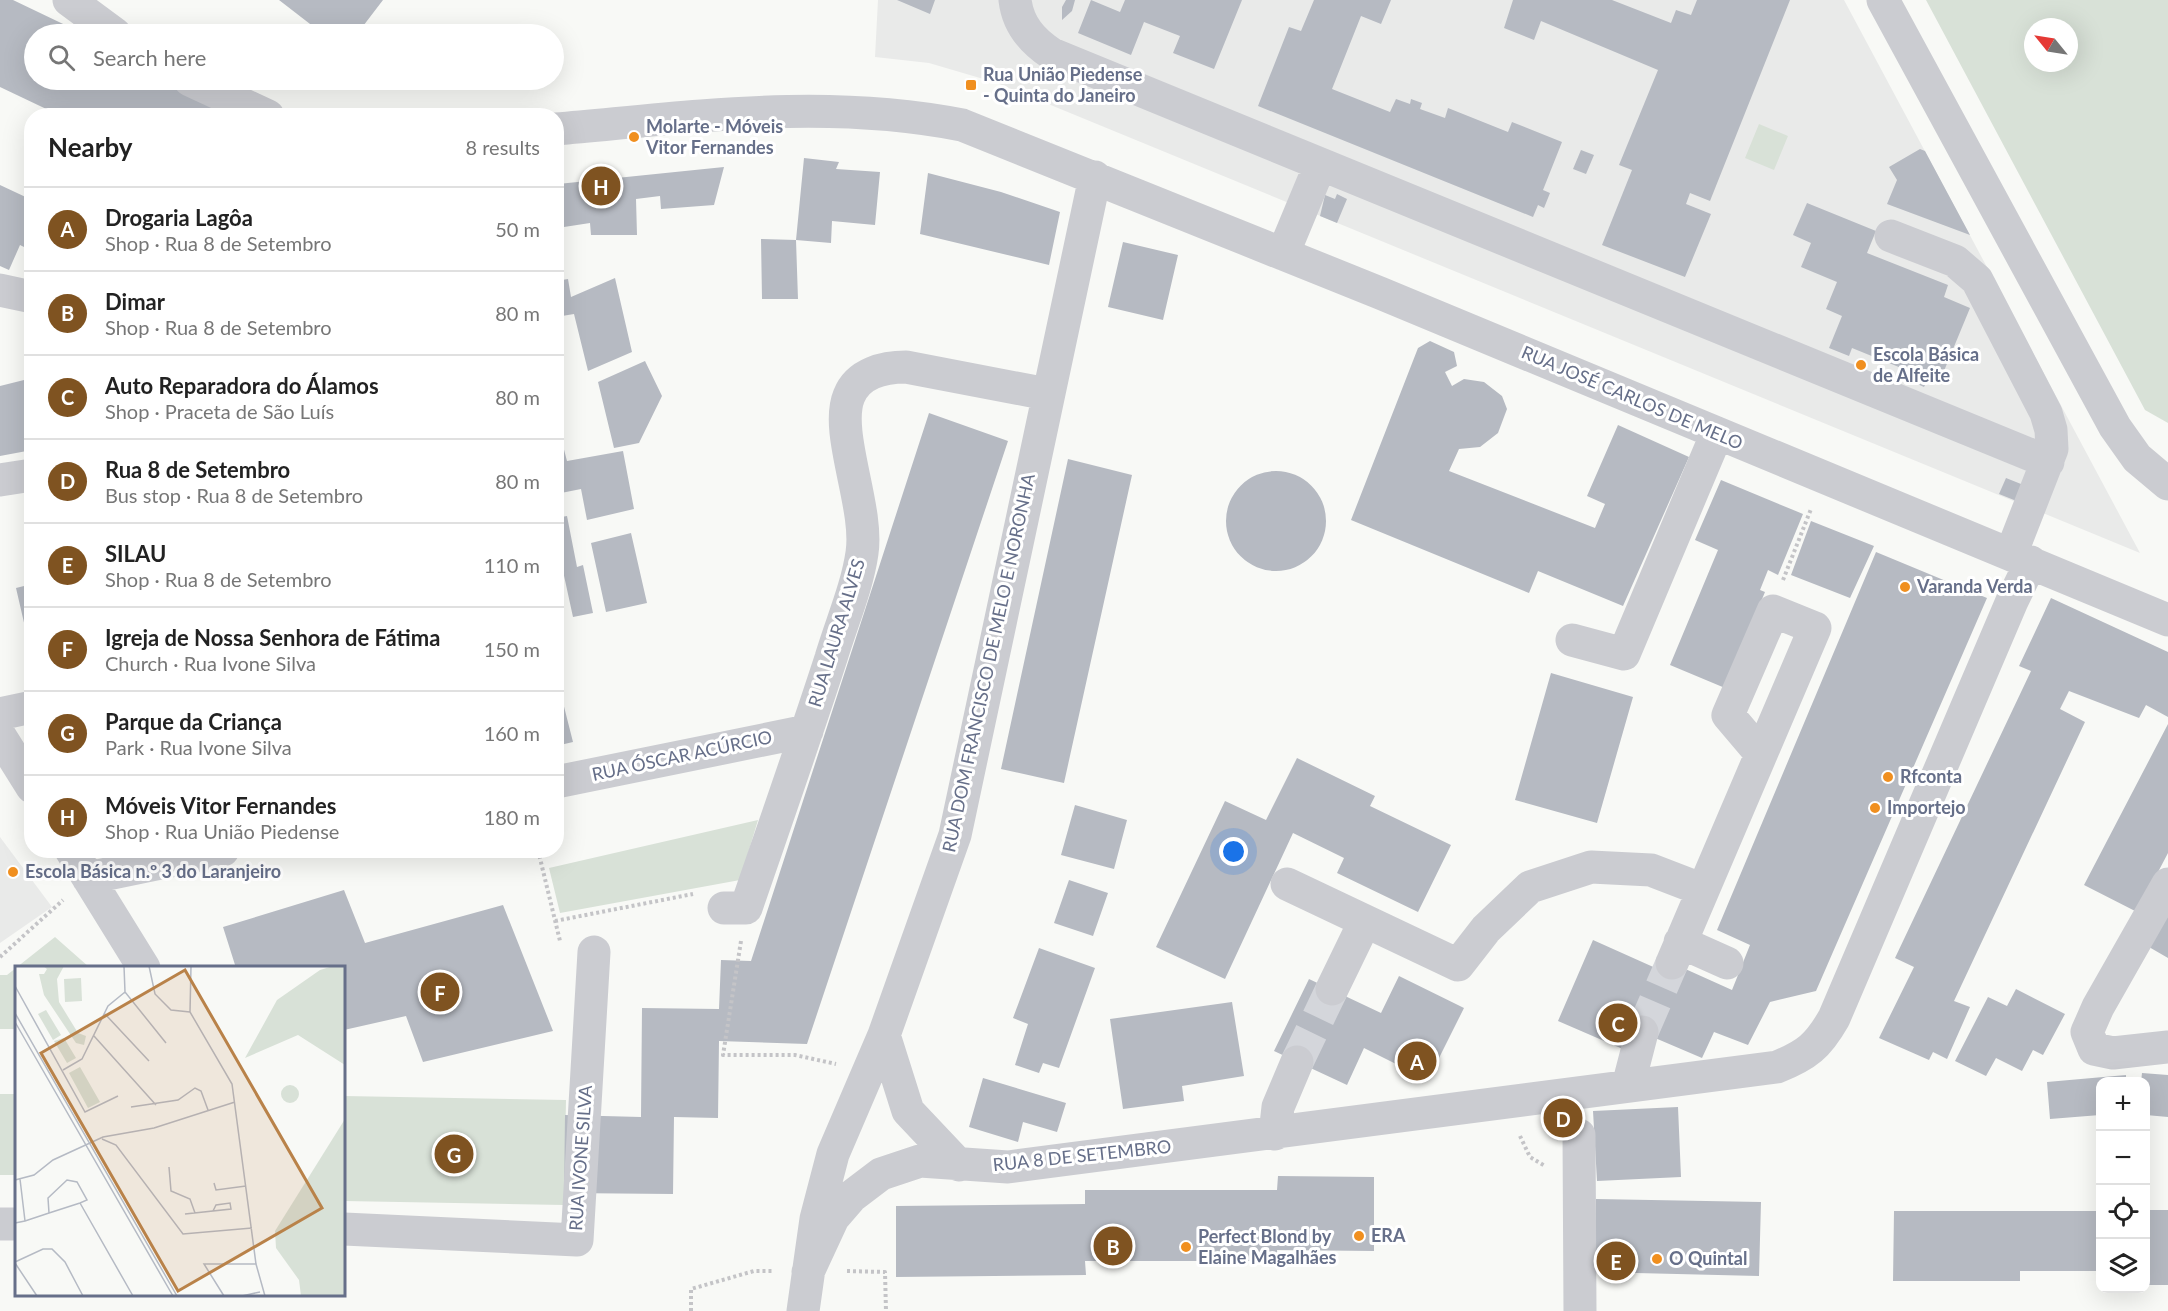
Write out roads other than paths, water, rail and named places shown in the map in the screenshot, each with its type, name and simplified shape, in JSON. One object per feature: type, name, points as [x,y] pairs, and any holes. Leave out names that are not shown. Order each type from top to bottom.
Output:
[{"type":"street","points":[[69,0],[101,24]]},
{"type":"street","points":[[1015,0],[1020,20],[1027,34],[1052,54],[2048,462]]},
{"type":"street","points":[[1882,0],[2115,427],[2137,458],[2168,484]]},
{"type":"street","points":[[211,90],[250,108]]},
{"type":"street","name":"RUA JOSÉ CARLOS DE MELO","points":[[564,128],[749,112],[862,110],[914,115],[962,125],[1283,254],[2168,620]]},
{"type":"street","points":[[1283,254],[1320,165]]},
{"type":"street","name":"RUA DOM FRANCISCO DE MELO E NORONHA","points":[[803,1311],[816,1219],[833,1154],[884,1035],[955,835],[1095,177]]},
{"type":"street","name":"RUA 8 DE SETEMBRO","points":[[808,1272],[833,1218],[852,1196],[881,1174],[920,1161],[1008,1167],[1275,1134],[1777,1066],[1801,1057],[1821,1041],[1834,1018],[2012,601],[2021,558],[2052,449],[2051,430],[2046,413],[1977,280],[1955,261],[1891,236]]},
{"type":"street","points":[[0,290],[24,295]]},
{"type":"street","name":"RUA LAURA ALVES","points":[[722,903],[807,731],[856,578],[863,547],[863,520],[844,414],[849,395],[859,382],[874,372],[890,367],[906,367],[1047,394]]},
{"type":"street","points":[[1572,640],[1624,654],[1717,433]]},
{"type":"street","points":[[0,480],[24,476]]},
{"type":"street","points":[[0,714],[24,709]]},
{"type":"street","name":"RUA ÓSCAR ACÚRCIO","points":[[564,780],[807,731]]},
{"type":"street","points":[[0,736],[24,774]]},
{"type":"street","points":[[1727,963],[1676,952],[1761,754]]},
{"type":"street","points":[[76,858],[143,966]]},
{"type":"street","points":[[88,878],[184,858]]},
{"type":"street","points":[[1287,884],[1458,965],[1486,929],[1530,887],[1591,867],[1651,870],[1703,890]]},
{"type":"street","points":[[2168,884],[2098,1007],[2087,1032],[2094,1049],[2113,1053],[2168,1047]]},
{"type":"street","points":[[1332,989],[1365,921]]},
{"type":"street","name":"RUA IVONE SILVA","points":[[345,1229],[578,1240],[594,952]]},
{"type":"street","points":[[1628,1086],[1642,1032]]},
{"type":"street","points":[[884,1035],[908,1111],[959,1165]]},
{"type":"street","points":[[1275,1134],[1278,1107],[1297,1062]]},
{"type":"street","points":[[1579,1135],[1580,1311]]},
{"type":"tunnel","points":[[1642,1032],[1672,963]]},
{"type":"tunnel","points":[[1297,1062],[1332,989]]},
{"type":"place","name":"Rua União Piedense - Quinta do Janeiro","points":[[971,85]]},
{"type":"place","name":"Molarte - Móveis Vitor Fernandes","points":[[634,137]]},
{"type":"place","name":"Móveis Vitor Fernandes","points":[[601,186]]},
{"type":"place","name":"Escola Básica de Alfeite","points":[[1861,365]]},
{"type":"place","name":"Varanda Verda","points":[[1905,587]]},
{"type":"place","name":"Rfconta","points":[[1888,777]]},
{"type":"place","name":"Importejo","points":[[1875,808]]},
{"type":"place","name":"Escola Básica n.º 3 do Laranjeiro","points":[[13,872]]},
{"type":"place","name":"Igreja de Nossa Senhora de Fátima","points":[[440,992]]},
{"type":"place","name":"Auto Reparadora do Álamos","points":[[1618,1023]]},
{"type":"place","name":"Drogaria Lagôa","points":[[1417,1061]]},
{"type":"place","name":"Rua 8 de Setembro","points":[[1563,1118]]},
{"type":"place","name":"Parque da Criança","points":[[454,1154]]},
{"type":"place","name":"ERA","points":[[1359,1236]]},
{"type":"place","name":"Dimar","points":[[1113,1246]]},
{"type":"place","name":"Perfect Blond by Elaine Magalhães","points":[[1186,1247]]},
{"type":"place","name":"O Quintal","points":[[1657,1259]]},
{"type":"place","name":"SILAU","points":[[1616,1261]]}]
